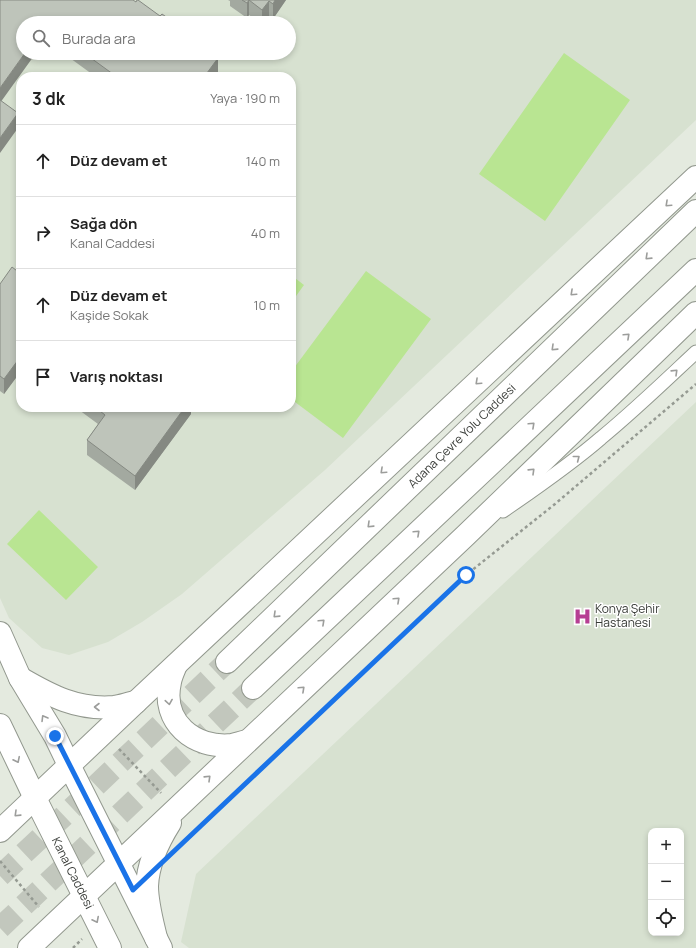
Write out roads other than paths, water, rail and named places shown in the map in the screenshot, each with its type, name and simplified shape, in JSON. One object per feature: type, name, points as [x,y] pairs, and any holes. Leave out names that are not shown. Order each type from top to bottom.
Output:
[{"type":"main road","points":[[0,831],[696,178]]},
{"type":"main road","name":"Adana Çevre Yolu Caddesi","points":[[227,662],[696,211]]},
{"type":"main road","points":[[253,688],[696,270]]},
{"type":"main road","points":[[29,948],[465,536],[696,313]]},
{"type":"main road","points":[[0,633],[20,678],[55,736],[159,943]]},
{"type":"main road","points":[[176,665],[170,681],[168,695],[170,708],[174,719],[182,730],[192,738],[205,743],[232,745],[247,741]]},
{"type":"main road","points":[[20,678],[40,690],[74,704],[91,707],[114,706],[136,702]]},
{"type":"main road","name":"Kanal Caddesi","points":[[0,726],[110,948]]},
{"type":"main road","points":[[159,943],[148,901],[148,873],[151,860],[160,839],[181,804]]},
{"type":"lane","points":[[465,536],[519,500],[600,439],[646,400],[696,352]]},
{"type":"tunnel","points":[[0,876],[227,662]]},
{"type":"tunnel","points":[[0,928],[253,688]]},
{"type":"place","name":"Konya Şehir Hastanesi","points":[[582,616]]}]
